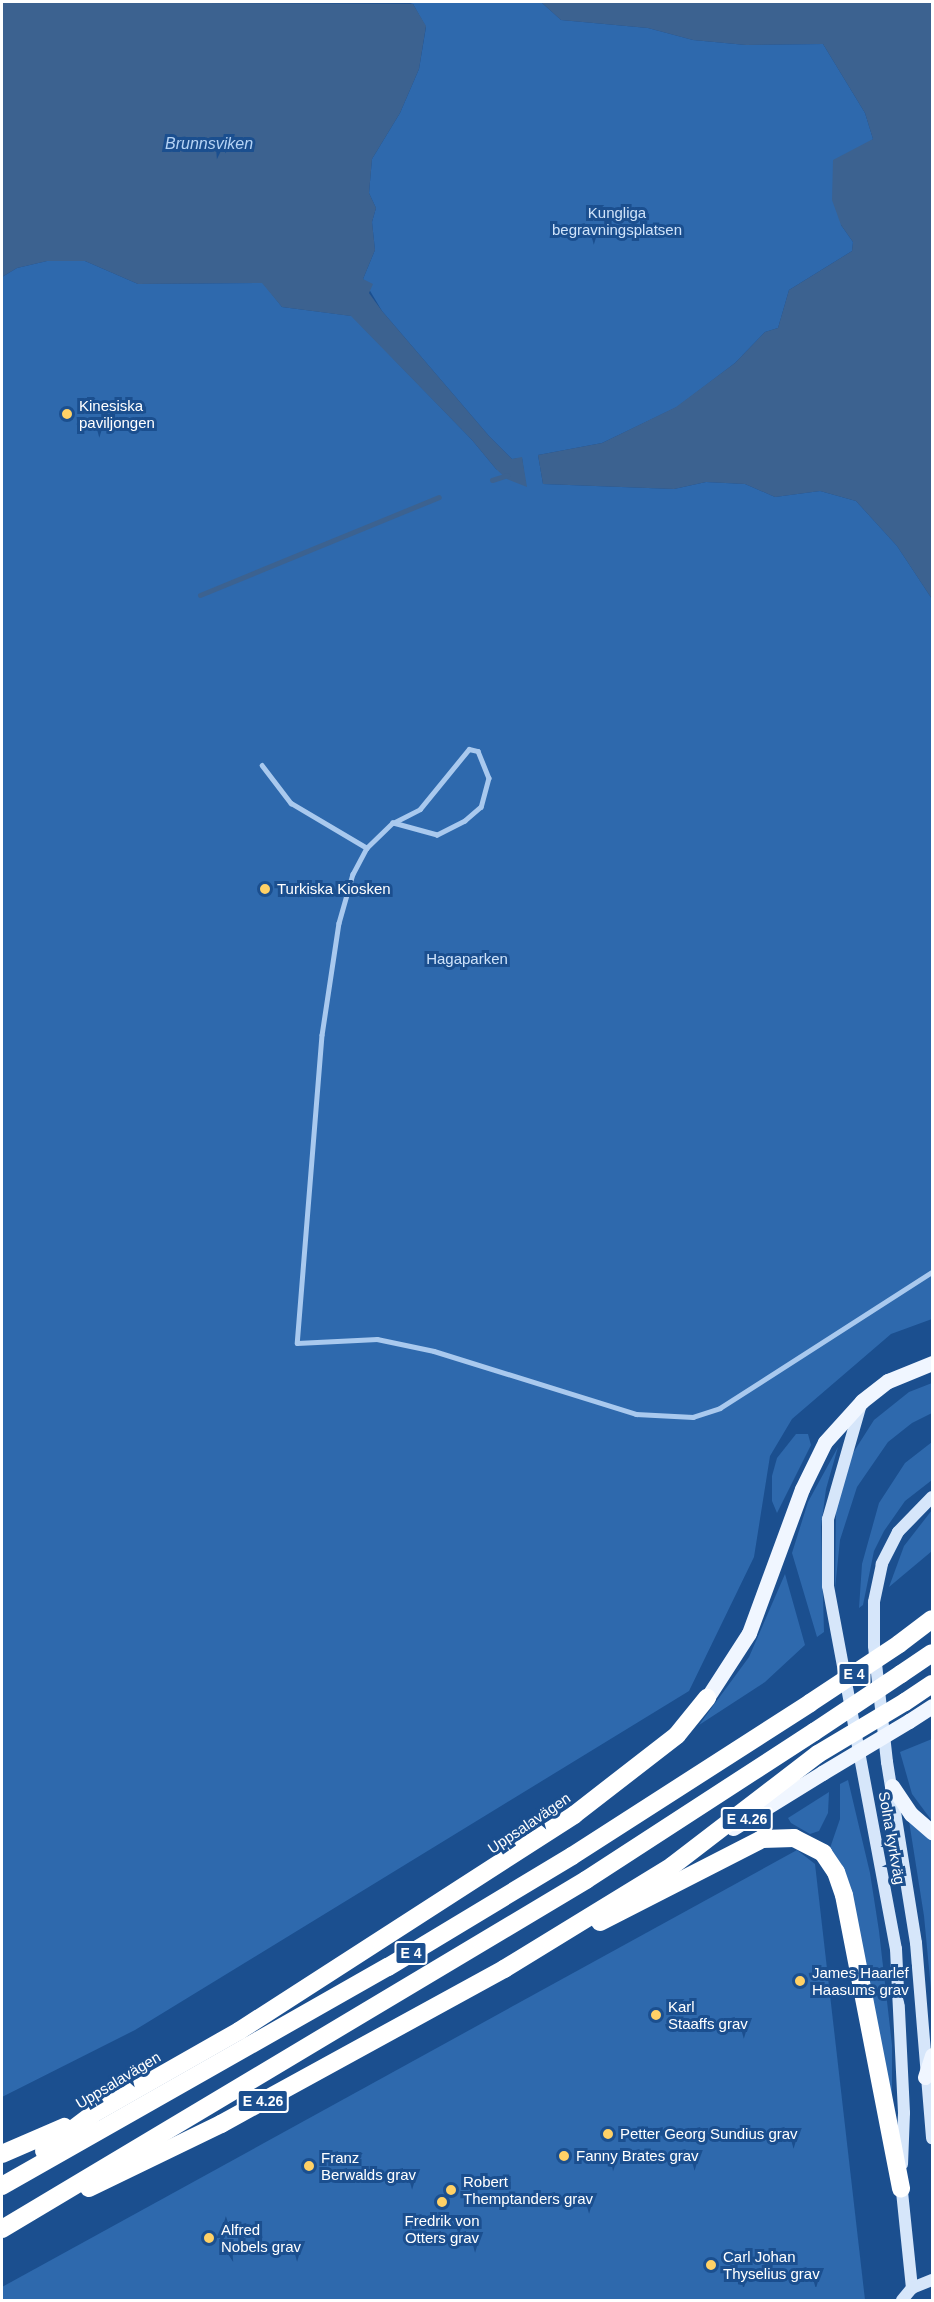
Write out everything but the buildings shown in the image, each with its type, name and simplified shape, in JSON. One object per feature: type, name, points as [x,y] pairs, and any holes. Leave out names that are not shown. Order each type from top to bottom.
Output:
[{"type":"highway","name":"Uppsalavägen","points":[[2,2184],[388,1967],[572,1856],[810,1704],[933,1619]]},
{"type":"highway","name":"E 4","points":[[9,2225],[586,1880],[933,1653]]},
{"type":"highway","points":[[672,1866],[818,1754],[933,1684]]},
{"type":"highway","name":"Uppsalavägen","points":[[2,2184],[93,2114],[239,2031],[574,1815],[677,1735],[707,1698]]},
{"type":"highway","points":[[504,1970],[758,1840],[787,1836],[814,1846],[833,1866],[844,1895],[901,2189]]},
{"type":"highway","name":"E 4.26","points":[[9,2225],[221,2124],[504,1970],[672,1866]]},
{"type":"highway","points":[[2,2154],[93,2114]]},
{"type":"main road","name":"Uppsalavägen","points":[[707,1698],[748,1633],[825,1442],[862,1401],[888,1381],[933,1363]]},
{"type":"main road","name":"E 4.26","points":[[672,1866],[933,1706]]},
{"type":"main road","points":[[909,1721],[933,1720]]},
{"type":"main road","points":[[892,1786],[911,1814],[933,1832]]},
{"type":"main road","points":[[925,2077],[933,2055]]},
{"type":"street","name":"Solna kyrkväg","points":[[862,1401],[828,1519],[828,1586],[896,1949],[904,2113],[901,2189],[912,2288]]},
{"type":"street","name":"Solna kyrkväg","points":[[933,1497],[898,1532],[882,1564],[874,1602],[874,1646],[916,1943],[925,2077],[933,2138]]},
{"type":"street","points":[[902,2301],[912,2288],[933,2280]]},
{"type":"lane","points":[[393,823],[437,835],[465,821],[481,807],[489,778],[478,751],[469,749],[420,808],[393,823],[367,848],[353,874],[339,923],[325,1008],[313,1118],[297,1343],[377,1339],[434,1351],[636,1414],[693,1417],[720,1408],[933,1272]]},
{"type":"lane","points":[[262,765],[291,803],[367,848]]},
{"type":"green space","name":"Hagaparken","points":[[407,2],[541,2],[561,20],[648,28],[693,40],[746,45],[823,44],[865,113],[873,139],[865,145],[841,225],[853,242],[852,251],[789,290],[778,328],[765,332],[735,363],[677,407],[602,443],[538,455],[543,484],[674,489],[706,482],[745,484],[775,497],[820,491],[856,501],[897,546],[932,599],[932,1319],[891,1334],[792,1419],[770,1456],[754,1557],[689,1691],[135,2030],[2,2097],[2,277],[17,268],[47,261],[85,261],[138,284],[263,283],[282,307],[352,316],[472,440],[496,469],[526,486],[522,458],[512,459],[489,436],[382,311],[363,279],[375,250],[372,222],[376,208],[369,193],[372,159],[400,113],[419,69],[426,27],[413,4]]},
{"type":"green space","points":[[932,1383],[932,1413],[912,1423],[888,1442],[857,1487],[840,1540],[835,1589],[836,1509],[851,1456],[874,1420],[909,1392]]},
{"type":"green space","points":[[796,1434],[808,1434],[811,1445],[777,1513],[772,1501],[772,1476],[777,1458]]},
{"type":"green space","points":[[932,1442],[932,1480],[905,1501],[884,1531],[874,1551],[863,1605],[859,1608],[862,1564],[879,1503],[905,1463]]},
{"type":"green space","points":[[838,1447],[826,1489],[821,1527],[824,1632],[817,1637],[792,1553],[808,1502]]},
{"type":"green space","points":[[932,1510],[932,1551],[889,1587],[904,1546]]},
{"type":"green space","points":[[785,1574],[805,1645],[765,1682],[699,1725],[749,1657]]},
{"type":"green space","points":[[932,1739],[932,1821],[912,1794],[900,1752]]},
{"type":"green space","points":[[848,1780],[870,1873],[879,1931],[892,2045],[892,2107],[843,1867],[830,1848],[840,1819],[840,1784]]},
{"type":"green space","points":[[829,1792],[828,1813],[819,1831],[810,1834],[791,1823],[788,1818]]},
{"type":"green space","points":[[909,1821],[932,1841],[932,2000],[924,1916]]},
{"type":"green space","points":[[797,1850],[815,1864],[865,2300],[2,2300],[2,2287]]},
{"type":"water","name":"Brunnsviken","points":[[2,2],[413,4],[426,26],[419,69],[400,113],[372,159],[369,193],[376,208],[372,222],[375,250],[363,279],[373,284],[369,293],[382,311],[489,436],[512,459],[522,457],[527,487],[507,479],[496,469],[472,440],[351,316],[282,307],[262,283],[138,284],[85,261],[47,261],[17,268],[2,277]]},
{"type":"water","points":[[541,2],[932,2],[932,599],[897,546],[856,501],[820,491],[775,497],[745,484],[706,482],[674,489],[543,484],[538,455],[602,443],[676,407],[735,363],[765,332],[778,328],[789,290],[852,251],[853,242],[841,225],[832,200],[833,160],[873,139],[865,113],[823,44],[746,45],[693,40],[648,28],[561,20]]},
{"type":"waterway","points":[[492,480],[507,475]]},
{"type":"waterway","points":[[200,595],[439,497]]},
{"type":"place","name":"Kinesiska paviljongen","points":[[67,414]]},
{"type":"place","name":"Turkiska Kiosken","points":[[265,889]]},
{"type":"place","name":"James Haarlef Haasums grav","points":[[800,1981]]},
{"type":"place","name":"Karl Staaffs grav","points":[[656,2015]]},
{"type":"place","name":"Petter Georg Sundius grav","points":[[608,2134]]},
{"type":"place","name":"Fanny Brates grav","points":[[564,2156]]},
{"type":"place","name":"Franz Berwalds grav","points":[[309,2166]]},
{"type":"place","name":"Robert Themptanders grav","points":[[451,2190]]},
{"type":"place","name":"Fredrik von Otters grav","points":[[442,2202]]},
{"type":"place","name":"Alfred Nobels grav","points":[[209,2238]]},
{"type":"place","name":"Carl Johan Thyselius grav","points":[[711,2265]]},
{"type":"park label","name":"Kungliga begravningsplatsen","points":[[617,220]]}]
